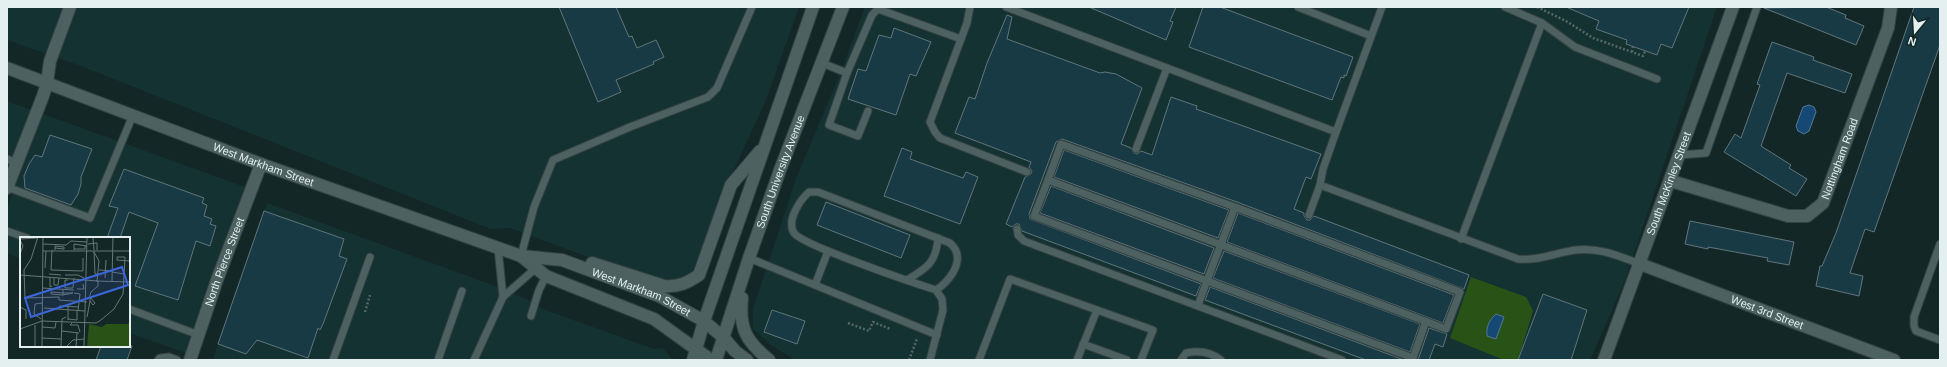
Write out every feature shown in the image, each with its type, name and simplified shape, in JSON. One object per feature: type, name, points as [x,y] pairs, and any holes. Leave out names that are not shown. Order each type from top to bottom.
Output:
[{"type":"main road","points":[[7,187],[12,161],[47,83],[50,60],[70,7]]},
{"type":"main road","name":"South University Avenue","points":[[694,354],[704,321],[813,7]]},
{"type":"main road","name":"South University Avenue","points":[[716,360],[749,258],[780,170],[843,7]]},
{"type":"main road","name":"South McKinley Street","points":[[1604,360],[1671,181],[1733,7]]},
{"type":"main road","name":"Nottingham Road","points":[[1671,181],[1788,216],[1808,216],[1823,203],[1888,28],[1891,7]]},
{"type":"main road","name":"West Markham Street","points":[[7,68],[261,164],[498,248],[521,256],[562,260],[659,296],[704,321],[724,338],[735,351],[747,360]]},
{"type":"main road","points":[[562,260],[588,261],[664,286],[676,287],[687,283],[699,275],[731,185],[765,146]]},
{"type":"main road","name":"North Pierce Street","points":[[193,359],[199,335],[217,280],[261,164]]},
{"type":"main road","name":"West Markham Street","points":[[521,256],[546,276],[654,319],[694,354],[711,360]]},
{"type":"main road","name":"West 3rd Street","points":[[1640,264],[1894,360]]},
{"type":"main road","points":[[745,271],[741,313],[742,328],[755,348],[770,360]]},
{"type":"lane","points":[[521,256],[534,208],[553,160],[630,127],[708,97],[717,88],[752,7]]},
{"type":"lane","points":[[970,7],[961,39],[930,122],[934,132],[940,138],[1027,172]]},
{"type":"lane","points":[[1006,7],[1336,132]]},
{"type":"lane","points":[[1298,7],[1371,36]]},
{"type":"lane","points":[[1309,215],[1320,185],[1323,169],[1382,7]]},
{"type":"lane","points":[[1505,7],[1542,23],[1575,47],[1656,78]]},
{"type":"lane","points":[[1680,155],[1706,153],[1757,7]]},
{"type":"lane","points":[[868,111],[858,136],[829,125],[847,73],[872,15],[878,9],[961,39]]},
{"type":"lane","points":[[1461,239],[1542,23]]},
{"type":"lane","points":[[822,63],[847,73]]},
{"type":"lane","points":[[1136,150],[1167,68]]},
{"type":"lane","points":[[7,187],[90,218],[133,116]]},
{"type":"lane","points":[[1048,180],[1221,244],[1426,321],[1446,329],[1460,292],[1235,207],[1061,144],[1034,216],[1413,358],[1426,321]]},
{"type":"lane","points":[[1320,185],[1461,239],[1518,259],[1534,260],[1584,249],[1606,252],[1640,264]]},
{"type":"lane","points":[[930,360],[944,304],[936,290],[803,240],[793,232],[792,225],[798,204],[809,192],[818,192],[950,243],[956,251],[956,262],[951,277],[945,285],[936,290]]},
{"type":"lane","points":[[1198,306],[1235,207]]},
{"type":"lane","points":[[1017,229],[1018,235],[1024,241],[1342,360]]},
{"type":"lane","points":[[7,231],[24,237]]},
{"type":"lane","points":[[907,280],[923,270],[933,260],[936,254],[938,238]]},
{"type":"lane","points":[[1940,244],[1914,317],[1914,326],[1916,331],[1940,340]]},
{"type":"lane","points":[[498,248],[503,297]]},
{"type":"lane","points":[[815,285],[828,250]]},
{"type":"lane","points":[[333,360],[370,257]]},
{"type":"lane","points":[[749,258],[937,335]]},
{"type":"lane","points":[[474,360],[503,297],[536,268]]},
{"type":"lane","points":[[531,316],[539,290],[546,276]]},
{"type":"lane","points":[[979,360],[1010,279],[1153,330],[1141,360]]},
{"type":"lane","points":[[438,360],[462,291]]},
{"type":"lane","points":[[130,309],[199,335]]},
{"type":"lane","points":[[1078,360],[1097,310]]},
{"type":"lane","points":[[1083,344],[1127,360]]},
{"type":"lane","points":[[1180,360],[1186,353],[1199,350],[1216,356],[1221,360]]},
{"type":"lane","points":[[158,360],[160,358],[169,357],[178,360]]},
{"type":"path","points":[[1537,7],[1566,21],[1593,38],[1643,56],[1645,51]]},
{"type":"path","points":[[1632,52],[1633,46]]},
{"type":"path","points":[[365,312],[370,295]]},
{"type":"path","points":[[848,323],[869,331],[873,322],[890,329]]},
{"type":"path","points":[[908,360],[916,339]]},
{"type":"shaded area","points":[[7,7],[799,7],[766,100],[728,183],[697,267],[683,279],[673,280],[659,279],[610,265],[510,228],[491,229],[81,66],[7,40]]},
{"type":"shaded area","points":[[865,7],[1717,7],[1624,283],[1590,360],[795,360],[771,345],[753,329],[753,309],[797,176],[842,69]]},
{"type":"shaded area","points":[[7,101],[245,187],[186,353],[130,333],[130,237],[20,237],[20,259],[7,253],[7,208],[15,186],[7,182]]},
{"type":"shaded area","points":[[267,203],[506,290],[535,303],[543,309],[654,349],[663,348],[671,360],[213,360],[238,283]]},
{"type":"green space","points":[[1471,277],[1526,297],[1533,311],[1518,360],[1504,360],[1450,338]]},
{"type":"water","points":[[1809,105],[1814,107],[1816,112],[1809,131],[1804,134],[1798,131],[1796,126],[1803,107]]},
{"type":"water","points":[[1496,314],[1504,317],[1496,339],[1487,336],[1487,330],[1488,324]]},
{"type":"building","points":[[559,7],[616,7],[629,37],[632,36],[637,48],[656,40],[664,57],[653,62],[654,64],[616,80],[621,92],[598,102]]},
{"type":"building","points":[[1089,7],[1176,7],[1170,21],[1173,22],[1166,40]]},
{"type":"building","points":[[1203,7],[1220,7],[1353,57],[1346,76],[1344,75],[1344,78],[1341,77],[1332,100],[1189,47]]},
{"type":"building","points":[[1566,7],[1689,7],[1672,48],[1661,44],[1657,55],[1626,44],[1627,40],[1596,29],[1599,21]]},
{"type":"building","points":[[1826,7],[1846,15],[1845,18],[1864,26],[1856,45],[1764,8]]},
{"type":"building","points":[[1914,7],[1940,7],[1940,45],[1874,232],[1865,229],[1850,273],[1863,276],[1859,296],[1816,286],[1820,266],[1822,266],[1836,233]]},
{"type":"building","points":[[1007,15],[1012,17],[1007,39],[1100,73],[1105,72],[1116,74],[1142,88],[1121,144],[1131,148],[1134,153],[1137,154],[1141,151],[1152,155],[1171,97],[1197,106],[1196,109],[1321,154],[1311,179],[1306,177],[1294,209],[1304,213],[1307,220],[1310,220],[1314,216],[1469,275],[1464,289],[1237,202],[1062,139],[1056,142],[1029,214],[1030,219],[1201,284],[1196,296],[1022,231],[1019,224],[1012,227],[1006,224],[1025,177],[1031,174],[1032,171],[1029,167],[1031,162],[955,133],[969,97],[975,99],[987,63]]},
{"type":"building","points":[[894,28],[931,42],[916,76],[910,74],[896,115],[848,99],[858,69],[866,71],[879,35],[891,38]]},
{"type":"building","points":[[1772,42],[1814,57],[1813,60],[1852,74],[1845,93],[1787,73],[1761,146],[1791,165],[1789,168],[1807,179],[1796,196],[1724,152],[1735,134],[1741,138],[1760,85],[1757,84]]},
{"type":"building","points":[[50,135],[92,149],[81,177],[81,184],[78,194],[71,205],[25,188],[24,176],[29,164],[35,155],[42,157]]},
{"type":"building","points":[[902,148],[912,152],[910,159],[963,178],[966,172],[978,177],[960,224],[884,196]]},
{"type":"building","points":[[1064,150],[1229,210],[1218,238],[1054,177]]},
{"type":"building","points":[[124,169],[204,198],[202,203],[207,205],[204,216],[212,219],[210,224],[216,226],[210,246],[196,241],[178,300],[135,286],[158,223],[129,212],[120,237],[107,237],[118,208],[109,206]]},
{"type":"building","points":[[1051,186],[1214,248],[1204,274],[1040,213]]},
{"type":"building","points":[[826,202],[910,235],[901,258],[817,225]]},
{"type":"building","points":[[264,211],[344,239],[339,256],[347,259],[323,324],[320,330],[318,328],[308,358],[257,340],[246,354],[218,344]]},
{"type":"building","points":[[1238,213],[1454,295],[1443,323],[1227,242]]},
{"type":"building","points":[[1690,221],[1794,242],[1789,265],[1767,261],[1768,258],[1685,244]]},
{"type":"building","points":[[1224,251],[1420,324],[1410,352],[1213,278]]},
{"type":"building","points":[[1210,287],[1404,360],[1366,360],[1205,300]]},
{"type":"building","points":[[1543,294],[1587,310],[1571,360],[1518,360]]},
{"type":"building","points":[[772,310],[805,321],[797,344],[764,332]]},
{"type":"building","points":[[1429,328],[1447,334],[1443,347],[1435,344],[1429,360],[1418,360]]},
{"type":"building","points":[[132,346],[127,360],[96,360],[101,347]]}]
